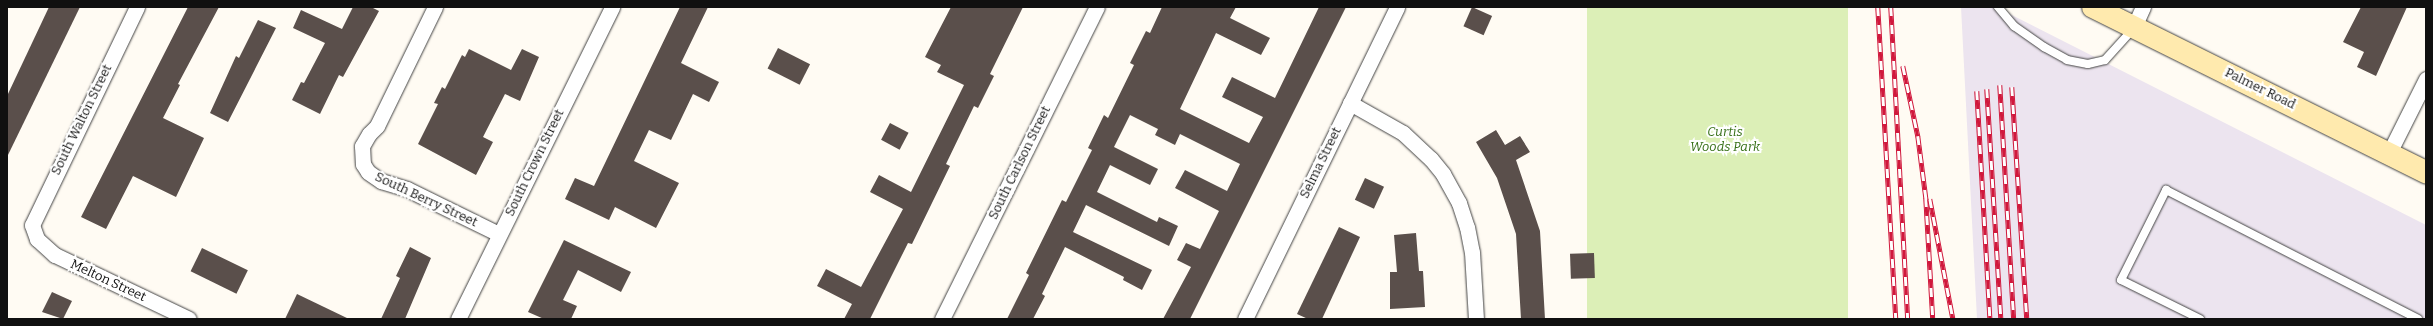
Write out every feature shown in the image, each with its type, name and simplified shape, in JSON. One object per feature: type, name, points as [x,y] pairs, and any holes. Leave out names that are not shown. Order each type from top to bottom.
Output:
[{"type":"street","name":"South Walton Street","points":[[34,234],[34,218],[137,7]]},
{"type":"street","name":"South Berry Street","points":[[435,7],[377,126],[369,134],[362,146],[363,164],[368,172],[381,181],[407,189],[500,234]]},
{"type":"street","name":"South Crown Street","points":[[458,319],[612,7]]},
{"type":"street","name":"South Carlson Street","points":[[942,319],[1097,7]]},
{"type":"street","name":"Selma Street","points":[[1245,319],[1397,7]]},
{"type":"street","name":"Palmer Road","points":[[2094,7],[2426,172]]},
{"type":"street","points":[[2134,27],[2143,7]]},
{"type":"street","points":[[2389,153],[2426,78]]},
{"type":"street","points":[[1350,103],[1403,133],[1431,159],[1443,174],[1459,204],[1467,227],[1472,252],[1476,319]]},
{"type":"street","name":"Melton Street","points":[[34,234],[44,247],[56,255],[189,319]]},
{"type":"lane","points":[[1998,7],[2014,26],[2044,46],[2067,60],[2088,64],[2105,60],[2134,27]]},
{"type":"lane","points":[[2200,319],[2121,280],[2166,190],[2418,319]]},
{"type":"shaded area","points":[[1961,7],[1996,7],[2426,225],[2426,319],[1977,319]]},
{"type":"green space","name":"Curtis Woods Park","points":[[1587,7],[1848,7],[1848,319],[1587,319]]},
{"type":"building","points":[[49,7],[80,7],[7,157],[7,96]]},
{"type":"building","points":[[188,7],[219,7],[178,84],[180,85],[163,118],[204,138],[176,197],[133,176],[106,229],[81,217]]},
{"type":"building","points":[[353,7],[371,7],[379,11],[343,77],[339,75],[320,114],[292,100],[301,82],[304,83],[325,43],[293,28],[301,10],[342,29]]},
{"type":"building","points":[[680,7],[708,7],[681,63],[719,82],[709,102],[693,94],[671,140],[649,130],[634,161],[679,183],[656,228],[615,207],[609,220],[565,199],[575,178],[594,186]]},
{"type":"building","points":[[951,7],[1023,7],[990,74],[994,76],[978,108],[974,106],[946,164],[950,166],[912,244],[908,243],[870,319],[844,319],[852,304],[817,286],[826,269],[861,287],[903,209],[870,192],[879,175],[911,192],[964,85],[937,72],[941,65],[925,57]]},
{"type":"building","points":[[1162,7],[1236,7],[1230,18],[1270,38],[1261,55],[1216,33],[1180,109],[1249,143],[1263,117],[1222,97],[1232,77],[1275,98],[1319,7],[1346,7],[1190,319],[1163,319],[1191,267],[1177,260],[1186,243],[1200,249],[1219,211],[1175,188],[1185,170],[1227,191],[1240,164],[1180,134],[1175,145],[1155,135],[1158,129],[1130,115],[1114,147],[1158,169],[1150,185],[1110,165],[1097,192],[1157,222],[1159,217],[1178,226],[1169,246],[1086,205],[1073,232],[1152,270],[1142,290],[1123,280],[1124,277],[1065,247],[1042,294],[1045,296],[1033,319],[1007,319],[1029,275],[1026,273],[1062,200],[1066,202],[1092,150],[1088,148],[1104,115],[1108,118],[1134,65],[1130,63],[1146,31],[1150,33]]},
{"type":"building","points":[[1472,7],[1492,16],[1484,35],[1463,26]]},
{"type":"building","points":[[2361,7],[2407,7],[2376,76],[2357,67],[2364,52],[2343,42]]},
{"type":"building","points":[[258,20],[276,28],[228,122],[210,113],[236,56],[239,58]]},
{"type":"building","points":[[778,48],[810,64],[800,85],[768,68]]},
{"type":"building","points":[[469,49],[511,70],[522,49],[539,57],[520,101],[505,94],[483,137],[493,142],[476,175],[418,144],[438,104],[434,103],[442,87],[445,89],[462,55],[465,57]]},
{"type":"building","points":[[890,123],[909,133],[900,150],[881,140]]},
{"type":"building","points":[[1496,130],[1505,145],[1520,136],[1530,152],[1516,160],[1540,231],[1545,319],[1521,319],[1516,234],[1497,178],[1476,142]]},
{"type":"building","points":[[1365,178],[1384,187],[1374,209],[1355,200]]},
{"type":"building","points":[[1339,227],[1360,237],[1322,319],[1308,319],[1297,314]]},
{"type":"building","points":[[1416,233],[1419,271],[1423,271],[1425,307],[1390,309],[1390,272],[1397,272],[1394,235]]},
{"type":"building","points":[[564,240],[631,272],[621,292],[578,270],[563,300],[577,306],[571,319],[544,319],[528,312]]},
{"type":"building","points":[[410,247],[431,258],[405,319],[381,319],[400,278],[396,276]]},
{"type":"building","points":[[202,248],[248,270],[236,294],[191,271]]},
{"type":"building","points":[[1594,253],[1595,278],[1571,279],[1570,254]]},
{"type":"building","points":[[52,292],[72,301],[63,319],[42,312]]},
{"type":"building","points":[[297,294],[349,319],[285,319]]},
{"type":"railway","points":[[1878,7],[1896,319]]},
{"type":"railway","points":[[1891,7],[1908,319]]},
{"type":"railway","points":[[1903,66],[1918,136],[1926,198],[1933,319]]},
{"type":"railway","points":[[2000,85],[2014,319]]},
{"type":"railway","points":[[2012,87],[2027,319]]},
{"type":"railway","points":[[1987,89],[2001,319]]},
{"type":"railway","points":[[1977,91],[1990,319]]},
{"type":"railway","points":[[1930,199],[1953,319]]}]
